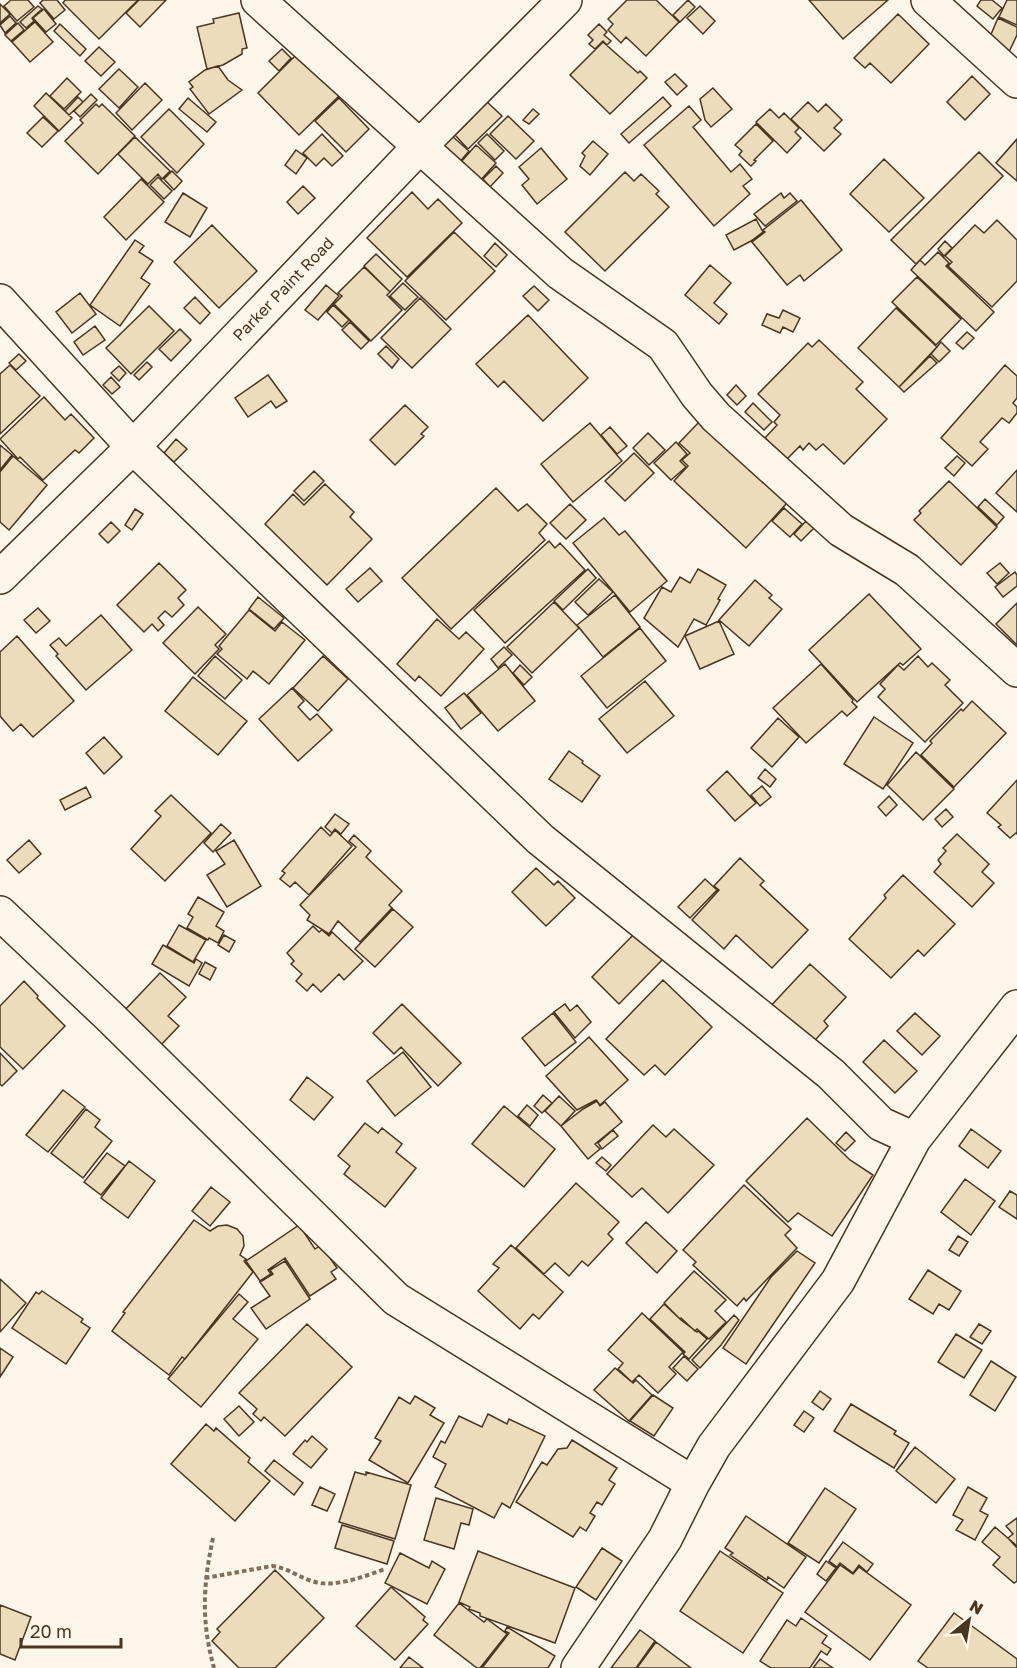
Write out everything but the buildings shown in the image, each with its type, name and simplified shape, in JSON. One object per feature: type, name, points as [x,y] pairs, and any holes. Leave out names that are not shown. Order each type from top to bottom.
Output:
[{"type":"street","points":[[258,0],[560,273],[663,345],[697,395],[716,417],[841,530],[908,570],[1017,670]]},
{"type":"street","name":"Parker Paint Road","points":[[0,577],[133,447],[421,145],[565,0]]},
{"type":"street","points":[[928,0],[1017,81]]},
{"type":"street","points":[[0,301],[133,447],[540,839],[831,1074],[881,1124],[914,1139]]},
{"type":"street","points":[[0,913],[109,1016],[396,1299],[693,1483]]},
{"type":"street","points":[[578,1668],[665,1539],[714,1446],[838,1281],[914,1139],[1017,1007]]},
{"type":"path","points":[[213,1538],[205,1578],[204,1617],[214,1668]]},
{"type":"path","points":[[205,1578],[272,1566],[283,1567],[313,1582],[333,1585],[385,1569]]}]
